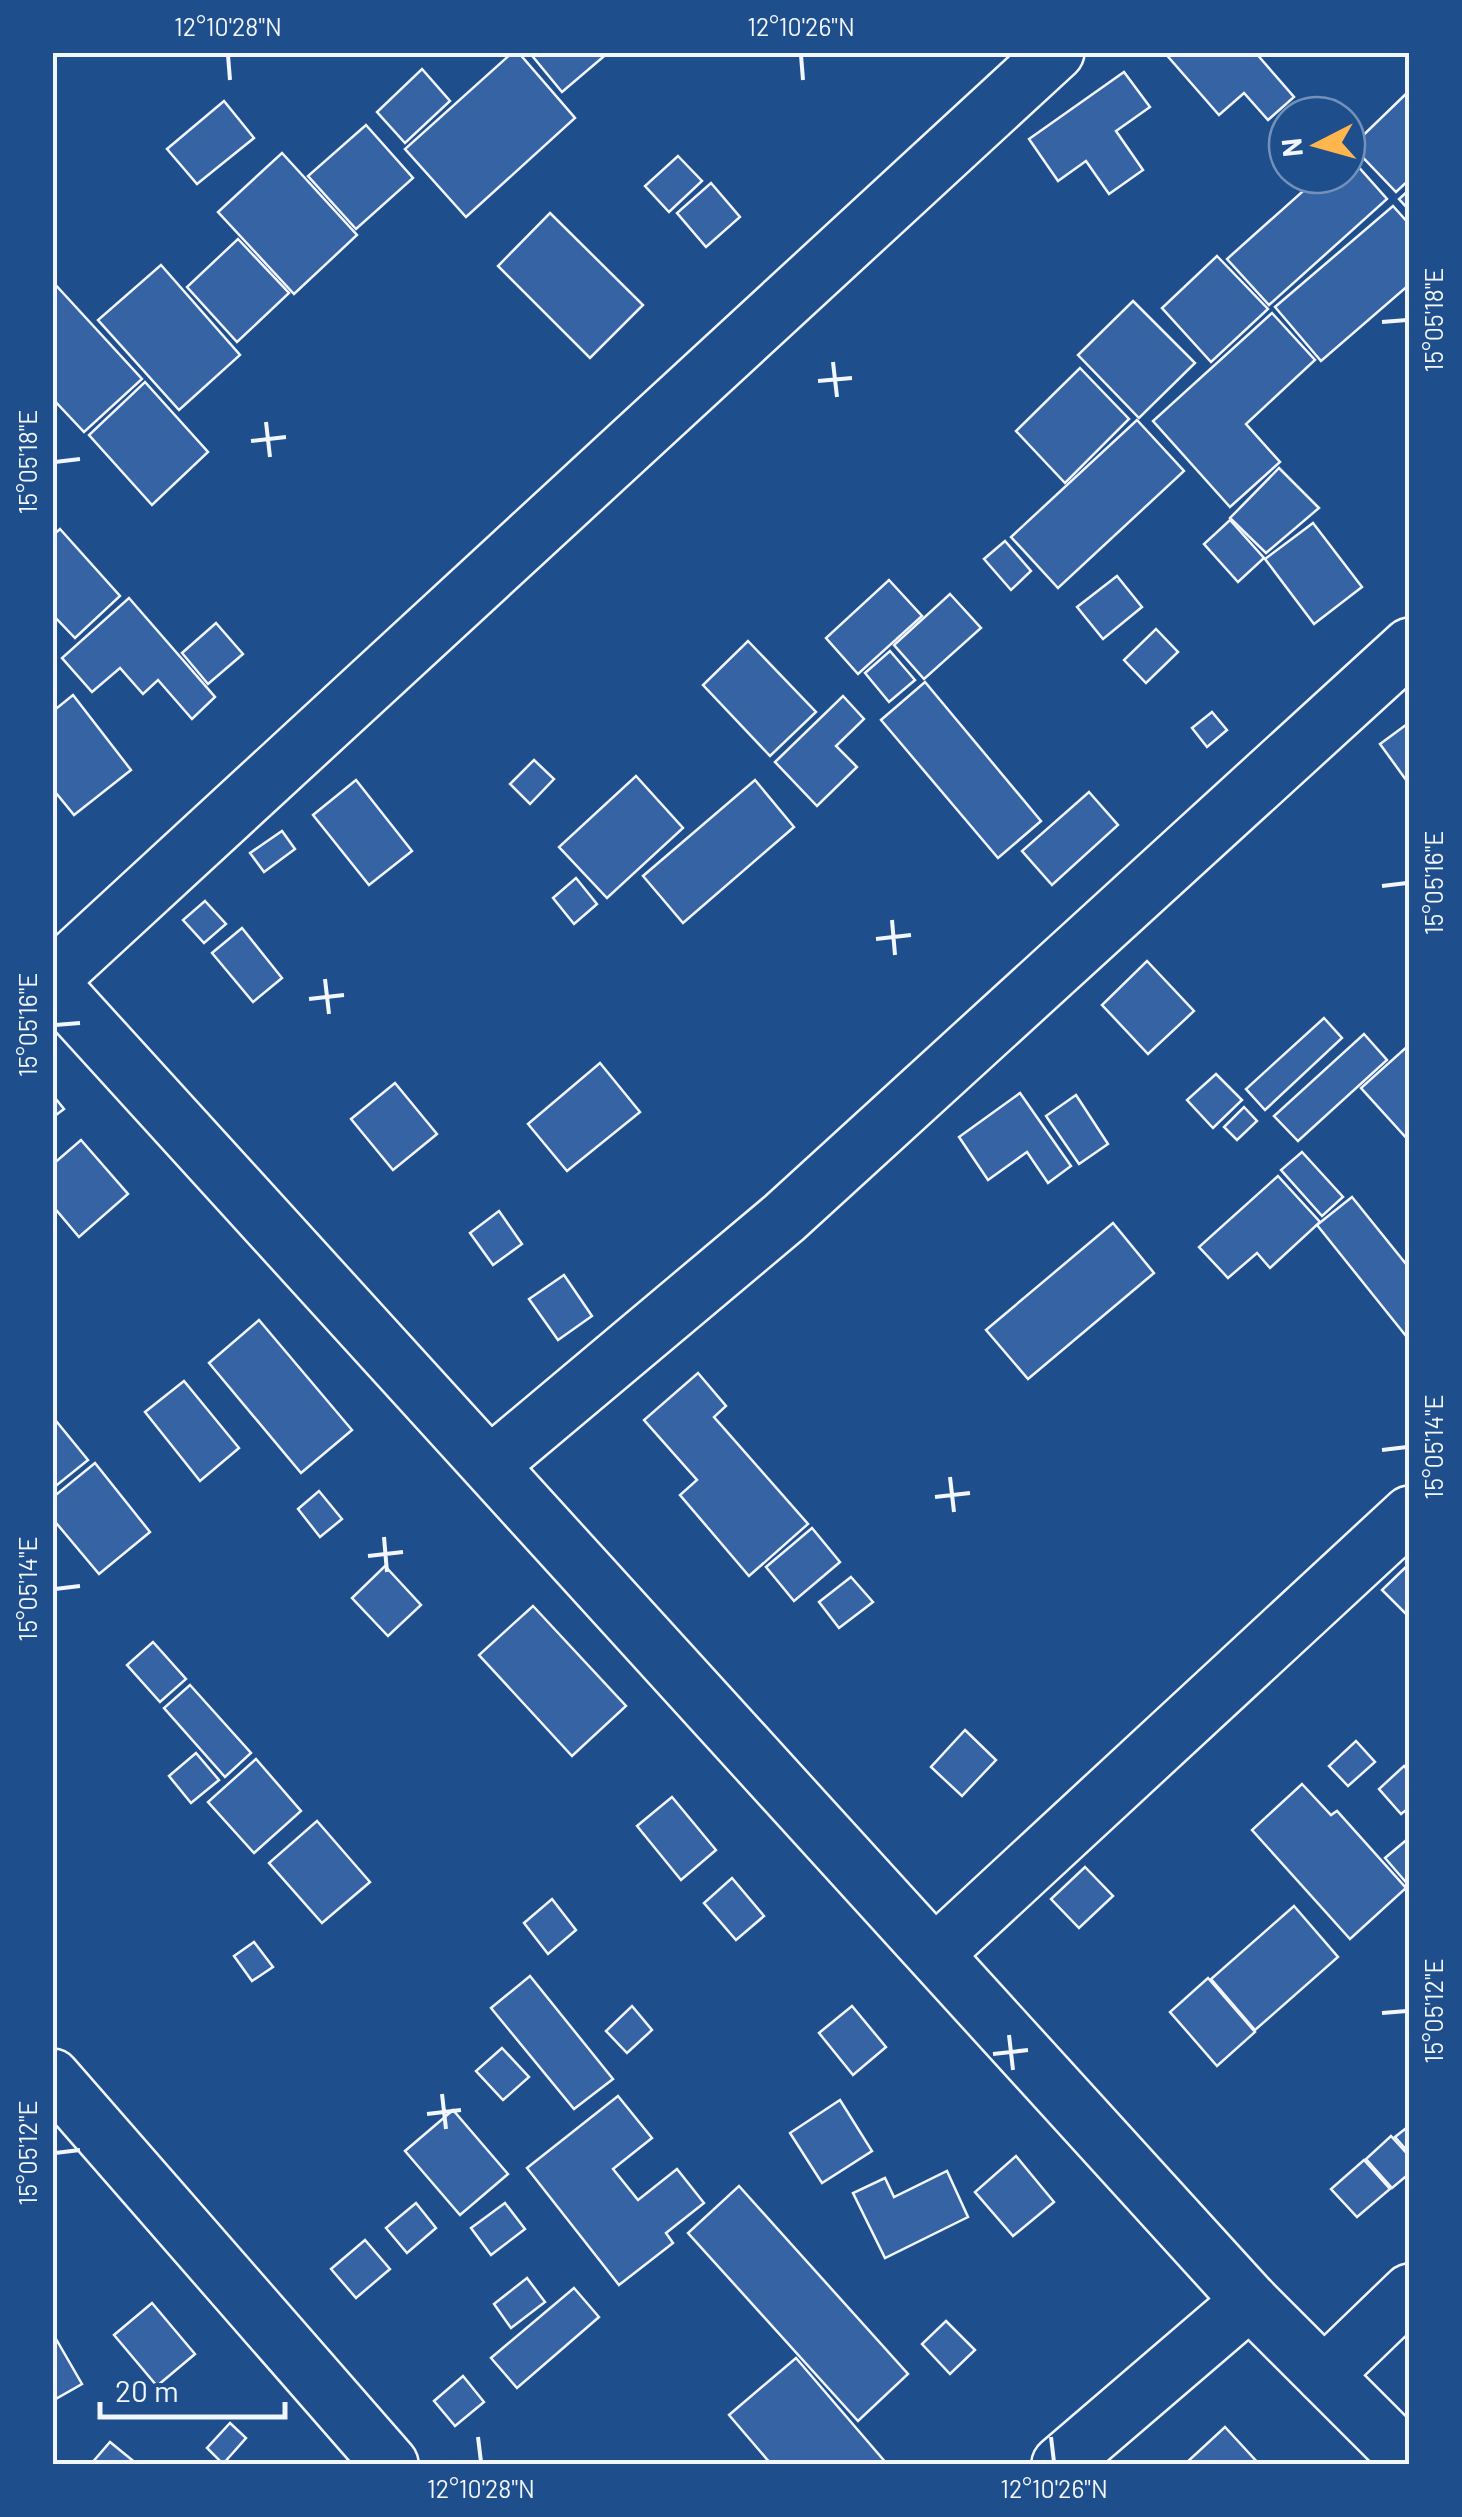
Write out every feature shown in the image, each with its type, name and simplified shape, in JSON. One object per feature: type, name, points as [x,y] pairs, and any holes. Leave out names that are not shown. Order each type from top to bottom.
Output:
[{"type":"street","points":[[1056,52],[52,981],[1250,2301],[1410,2462]]},
{"type":"street","points":[[490,1466],[784,1218],[1410,646]]},
{"type":"street","points":[[936,1953],[1410,1514]]},
{"type":"street","points":[[52,2077],[390,2464]]},
{"type":"street","points":[[1324,2375],[1410,2292]]},
{"type":"street","points":[[1060,2464],[1250,2301]]},
{"type":"building","points":[[513,52],[518,52],[575,118],[466,217],[405,149]]},
{"type":"building","points":[[529,52],[609,52],[562,92]]},
{"type":"building","points":[[1164,52],[1255,52],[1292,95],[1267,95],[1267,119],[1244,93],[1219,115]]},
{"type":"building","points":[[422,69],[450,101],[405,143],[377,112]]},
{"type":"building","points":[[1124,72],[1150,107],[1116,131],[1143,170],[1109,194],[1086,161],[1058,181],[1029,139]]},
{"type":"building","points":[[1410,90],[1410,179],[1396,192],[1367,162],[1367,132]]},
{"type":"building","points":[[224,101],[254,138],[197,184],[167,149]]},
{"type":"building","points":[[366,125],[413,178],[356,229],[308,176]]},
{"type":"building","points":[[282,153],[357,235],[294,294],[218,212]]},
{"type":"building","points":[[678,156],[702,181],[669,212],[645,186]]},
{"type":"building","points":[[1367,176],[1387,199],[1269,305],[1227,259],[1299,195],[1367,195]]},
{"type":"building","points":[[711,183],[740,217],[706,247],[677,213]]},
{"type":"building","points":[[1410,189],[1410,211],[1399,199]]},
{"type":"building","points":[[1393,206],[1410,225],[1410,284],[1321,361],[1275,307]]},
{"type":"building","points":[[550,213],[643,305],[590,358],[498,266]]},
{"type":"building","points":[[238,239],[289,293],[237,342],[187,287]]},
{"type":"building","points":[[1217,256],[1268,309],[1211,362],[1162,308]]},
{"type":"building","points":[[161,265],[240,355],[179,410],[98,320]]},
{"type":"building","points":[[52,281],[142,379],[84,432],[52,398]]},
{"type":"building","points":[[1133,301],[1195,363],[1139,418],[1078,355]]},
{"type":"building","points":[[1272,313],[1315,360],[1246,424],[1280,462],[1230,507],[1153,421]]},
{"type":"building","points":[[1080,368],[1129,419],[1065,483],[1016,431]]},
{"type":"building","points":[[145,382],[208,452],[152,505],[89,435]]},
{"type":"building","points":[[1137,420],[1184,471],[1058,588],[1011,537]]},
{"type":"building","points":[[1279,468],[1319,508],[1266,553],[1230,518]]},
{"type":"building","points":[[1230,520],[1264,558],[1238,582],[1204,544]]},
{"type":"building","points":[[1313,523],[1362,587],[1314,624],[1265,559]]},
{"type":"building","points":[[60,529],[120,596],[75,638],[52,614],[52,536]]},
{"type":"building","points":[[1005,541],[1031,571],[1011,590],[984,559]]},
{"type":"building","points":[[1117,576],[1142,607],[1103,639],[1077,607]]},
{"type":"building","points":[[889,580],[922,616],[858,674],[826,638]]},
{"type":"building","points":[[950,594],[981,628],[924,679],[894,645]]},
{"type":"building","points":[[129,598],[215,697],[192,719],[158,680],[143,694],[120,668],[92,692],[62,658]]},
{"type":"building","points":[[216,623],[243,654],[208,684],[182,653]]},
{"type":"building","points":[[1156,629],[1178,652],[1146,683],[1124,660]]},
{"type":"building","points":[[748,641],[816,712],[770,756],[703,685]]},
{"type":"building","points":[[890,651],[915,680],[889,702],[865,673]]},
{"type":"building","points":[[925,682],[1041,821],[998,858],[881,720]]},
{"type":"building","points":[[73,695],[131,770],[74,815],[52,788],[52,712]]},
{"type":"building","points":[[843,696],[864,719],[836,746],[857,767],[817,806],[775,762]]},
{"type":"building","points":[[1212,712],[1227,730],[1207,747],[1192,728]]},
{"type":"building","points":[[1410,722],[1410,784],[1409,784],[1380,744]]},
{"type":"building","points":[[534,760],[554,779],[530,804],[510,784]]},
{"type":"building","points":[[636,776],[683,828],[607,898],[559,847]]},
{"type":"building","points":[[356,780],[412,851],[369,885],[313,815]]},
{"type":"building","points":[[755,780],[794,827],[683,923],[643,876]]},
{"type":"building","points":[[1089,792],[1118,825],[1052,885],[1022,851]]},
{"type":"building","points":[[282,831],[295,849],[264,872],[250,853]]},
{"type":"building","points":[[576,878],[597,904],[574,924],[553,898]]},
{"type":"building","points":[[205,901],[226,924],[204,943],[183,920]]},
{"type":"building","points":[[242,928],[282,978],[253,1002],[212,953]]},
{"type":"building","points":[[1147,961],[1194,1011],[1148,1054],[1102,1005]]},
{"type":"building","points":[[1324,1018],[1342,1038],[1265,1110],[1246,1089]]},
{"type":"building","points":[[1364,1034],[1387,1060],[1298,1141],[1274,1116]]},
{"type":"building","points":[[1410,1044],[1410,1142],[1361,1088]]},
{"type":"building","points":[[600,1063],[640,1112],[567,1171],[528,1124]]},
{"type":"building","points":[[1216,1074],[1242,1100],[1213,1128],[1187,1100]]},
{"type":"building","points":[[395,1083],[437,1134],[393,1170],[351,1119]]},
{"type":"building","points":[[1020,1093],[1071,1166],[1048,1183],[1027,1152],[988,1180],[959,1137]]},
{"type":"building","points":[[52,1094],[64,1109],[52,1118]]},
{"type":"building","points":[[1076,1095],[1108,1144],[1079,1164],[1046,1116]]},
{"type":"building","points":[[1244,1107],[1257,1121],[1237,1140],[1224,1127]]},
{"type":"building","points":[[81,1140],[128,1194],[79,1237],[52,1205],[52,1165]]},
{"type":"building","points":[[1302,1152],[1343,1197],[1322,1216],[1281,1170]]},
{"type":"building","points":[[1278,1176],[1320,1222],[1270,1268],[1257,1253],[1228,1278],[1199,1247]]},
{"type":"building","points":[[1352,1197],[1410,1269],[1410,1341],[1317,1225]]},
{"type":"building","points":[[499,1211],[522,1244],[493,1265],[470,1233]]},
{"type":"building","points":[[1113,1223],[1154,1273],[1028,1379],[986,1330]]},
{"type":"building","points":[[564,1275],[592,1316],[558,1340],[529,1299]]},
{"type":"building","points":[[259,1320],[352,1430],[301,1473],[209,1363]]},
{"type":"building","points":[[698,1373],[726,1406],[714,1417],[808,1524],[749,1576],[680,1495],[697,1480],[644,1420]]},
{"type":"building","points":[[184,1381],[239,1448],[200,1481],[145,1412]]},
{"type":"building","points":[[52,1416],[88,1460],[52,1489]]},
{"type":"building","points":[[95,1463],[150,1532],[99,1574],[52,1518],[52,1498]]},
{"type":"building","points":[[319,1491],[342,1519],[320,1537],[298,1509]]},
{"type":"building","points":[[812,1528],[840,1562],[794,1601],[766,1567]]},
{"type":"building","points":[[1410,1563],[1410,1618],[1382,1590]]},
{"type":"building","points":[[385,1566],[421,1605],[388,1636],[352,1598]]},
{"type":"building","points":[[851,1577],[873,1602],[839,1628],[819,1602]]},
{"type":"building","points":[[533,1606],[626,1706],[572,1756],[479,1655]]},
{"type":"building","points":[[153,1642],[186,1679],[160,1702],[127,1665]]},
{"type":"building","points":[[190,1685],[251,1753],[225,1777],[164,1708]]},
{"type":"building","points":[[965,1730],[996,1760],[962,1796],[931,1767]]},
{"type":"building","points":[[1356,1741],[1375,1762],[1348,1786],[1329,1766]]},
{"type":"building","points":[[196,1753],[219,1780],[191,1803],[169,1776]]},
{"type":"building","points":[[256,1759],[301,1811],[254,1853],[208,1802]]},
{"type":"building","points":[[1404,1766],[1410,1772],[1410,1807],[1401,1814],[1379,1789]]},
{"type":"building","points":[[1302,1784],[1331,1815],[1337,1811],[1406,1888],[1350,1939],[1252,1830]]},
{"type":"building","points":[[672,1797],[716,1850],[681,1880],[637,1826]]},
{"type":"building","points":[[317,1821],[370,1882],[322,1923],[269,1863]]},
{"type":"building","points":[[1410,1837],[1410,1887],[1385,1858]]},
{"type":"building","points":[[1085,1867],[1113,1896],[1079,1928],[1051,1899]]},
{"type":"building","points":[[732,1878],[764,1916],[736,1940],[704,1903]]},
{"type":"building","points":[[552,1899],[576,1930],[548,1954],[524,1923]]},
{"type":"building","points":[[1294,1906],[1338,1957],[1255,2030],[1211,1979]]},
{"type":"building","points":[[254,1942],[273,1967],[252,1981],[234,1956]]},
{"type":"building","points":[[530,1976],[613,2079],[574,2109],[491,2008]]},
{"type":"building","points":[[1208,1978],[1255,2032],[1217,2066],[1170,2012]]},
{"type":"building","points":[[632,2006],[652,2030],[627,2053],[606,2031]]},
{"type":"building","points":[[852,2006],[886,2047],[853,2075],[819,2033]]},
{"type":"building","points":[[502,2048],[529,2077],[503,2100],[476,2071]]},
{"type":"building","points":[[618,2096],[652,2138],[613,2169],[638,2200],[677,2169],[704,2203],[666,2233],[673,2243],[619,2285],[527,2168]]},
{"type":"building","points":[[840,2100],[872,2151],[822,2183],[790,2133]]},
{"type":"building","points":[[453,2110],[508,2174],[460,2215],[405,2151]]},
{"type":"building","points":[[1410,2125],[1410,2154],[1395,2137]]},
{"type":"building","points":[[1391,2136],[1410,2157],[1410,2173],[1392,2188],[1366,2159]]},
{"type":"building","points":[[1016,2156],[1054,2202],[1013,2236],[975,2192]]},
{"type":"building","points":[[1364,2160],[1390,2189],[1357,2217],[1331,2189]]},
{"type":"building","points":[[947,2171],[968,2217],[885,2258],[853,2193],[885,2178],[894,2197]]},
{"type":"building","points":[[739,2186],[908,2374],[858,2421],[688,2233]]},
{"type":"building","points":[[416,2203],[436,2228],[407,2253],[386,2228]]},
{"type":"building","points":[[505,2203],[525,2229],[491,2255],[471,2228]]},
{"type":"building","points":[[365,2240],[390,2269],[356,2298],[331,2269]]},
{"type":"building","points":[[527,2278],[545,2302],[511,2328],[494,2304]]},
{"type":"building","points":[[574,2288],[599,2317],[517,2388],[491,2358]]},
{"type":"building","points":[[152,2303],[195,2354],[157,2386],[114,2335]]},
{"type":"building","points":[[946,2321],[975,2350],[950,2374],[922,2344]]},
{"type":"building","points":[[52,2332],[82,2384],[52,2401]]},
{"type":"building","points":[[796,2358],[887,2464],[771,2464],[729,2415]]},
{"type":"building","points":[[463,2376],[484,2402],[455,2426],[434,2401]]},
{"type":"building","points":[[230,2423],[246,2438],[223,2464],[207,2448]]},
{"type":"building","points":[[1225,2427],[1259,2464],[1185,2464]]},
{"type":"building","points":[[110,2442],[137,2464],[91,2464]]}]
